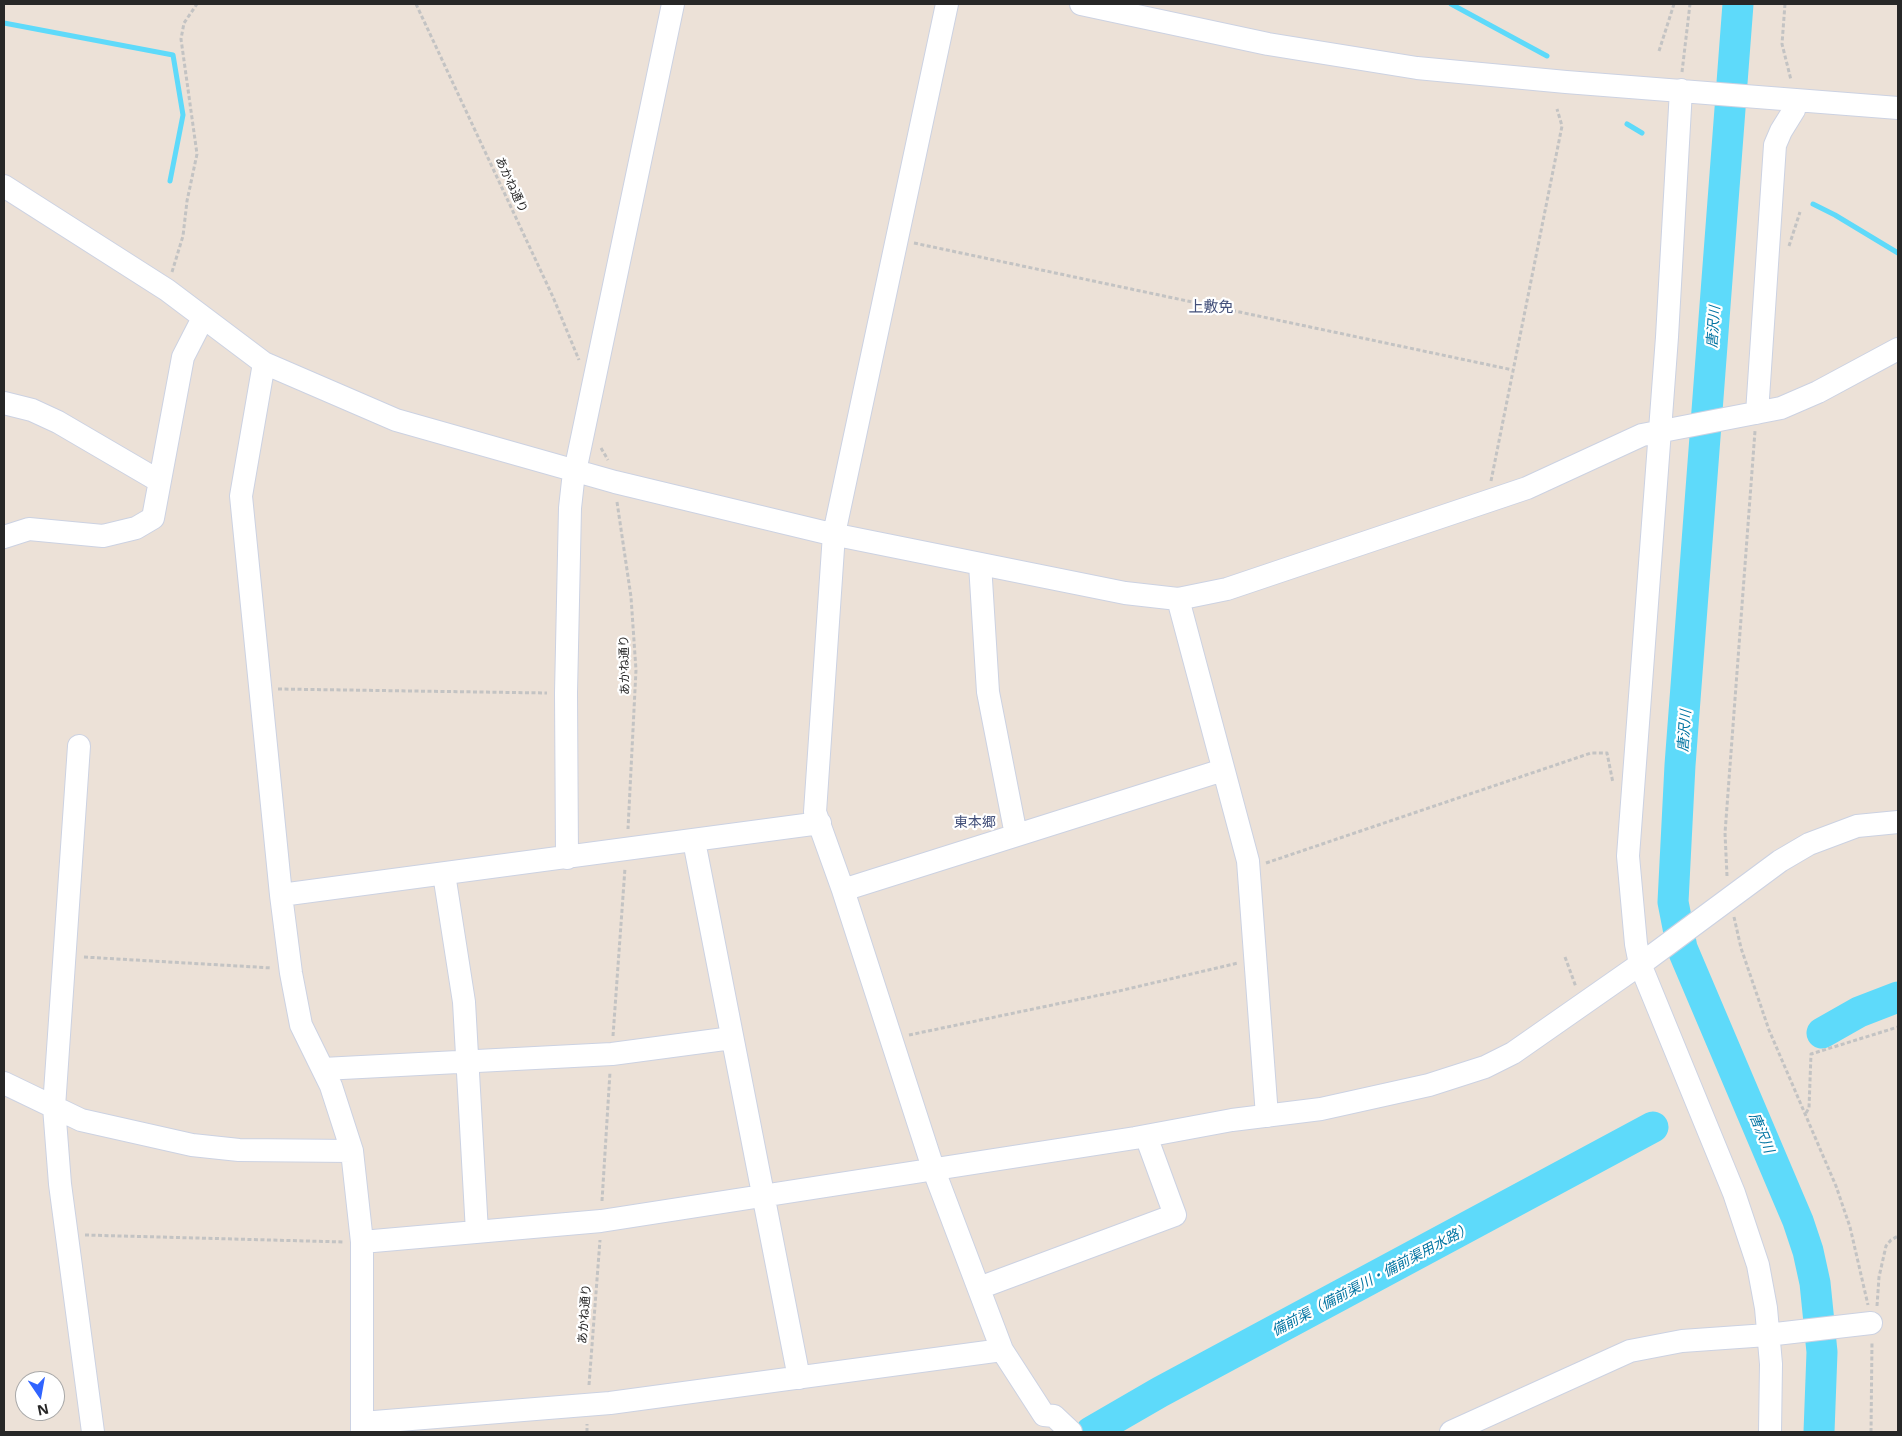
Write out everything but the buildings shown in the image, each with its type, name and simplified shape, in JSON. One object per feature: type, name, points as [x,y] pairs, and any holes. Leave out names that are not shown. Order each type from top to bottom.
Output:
[{"type":"street","points":[[567,858],[566,693],[570,508],[590,393],[673,4]]},
{"type":"street","points":[[947,4],[834,534],[815,812],[843,890],[933,1168],[1002,1350],[1044,1414],[1054,1416],[1071,1432]]},
{"type":"street","points":[[1081,4],[1268,44],[1364,61],[1566,82],[1898,108]]},
{"type":"street","points":[[1684,90],[1667,337],[1663,430],[1628,856],[1636,944],[1645,961],[1748,1232],[1758,1265],[1766,1308],[1774,1334],[1770,1432]]},
{"type":"street","points":[[1753,414],[1775,145],[1794,110],[1792,100]]},
{"type":"street","points":[[4,186],[167,290],[264,363],[396,420],[576,471],[834,534],[1125,593],[1178,599],[1227,589],[1527,488],[1642,435],[1781,408],[1804,399],[1898,349]]},
{"type":"street","points":[[4,538],[29,529],[103,536],[136,528],[153,518],[183,357],[203,318]]},
{"type":"street","points":[[264,363],[242,496],[290,969],[301,1025],[331,1086],[352,1151],[362,1242],[362,1428],[610,1403],[1002,1350]]},
{"type":"street","points":[[4,403],[32,410],[58,422],[159,481]]},
{"type":"street","points":[[980,564],[988,692],[1016,835]]},
{"type":"street","points":[[1178,599],[1179,610],[1249,869],[1266,1116]]},
{"type":"street","points":[[79,746],[54,1107],[60,1184],[93,1432]]},
{"type":"street","points":[[843,890],[1223,770]]},
{"type":"street","points":[[362,1242],[601,1221],[764,1194],[1146,1136],[1232,1120],[1321,1108],[1429,1085],[1485,1067],[1512,1053],[1645,961],[1780,861],[1809,844],[1858,826],[1898,822]]},
{"type":"street","points":[[281,895],[820,823]]},
{"type":"street","points":[[694,841],[799,1378]]},
{"type":"street","points":[[444,874],[464,1002],[469,1062],[477,1232]]},
{"type":"street","points":[[323,1070],[612,1054],[732,1038]]},
{"type":"street","points":[[4,1083],[81,1120],[192,1145],[239,1150],[352,1151]]},
{"type":"street","points":[[979,1288],[1175,1215],[1146,1136]]},
{"type":"street","points":[[1452,1432],[1630,1351],[1682,1341],[1866,1324]]},
{"type":"path","points":[[167,290],[183,236],[187,202],[197,154],[181,39],[184,23],[197,4]]},
{"type":"path","name":"あかね通り","points":[[416,4],[549,288],[581,367]]},
{"type":"path","points":[[1659,50],[1674,4]]},
{"type":"path","points":[[1684,90],[1690,4]]},
{"type":"path","points":[[1785,4],[1782,44],[1792,100]]},
{"type":"path","points":[[1486,502],[1562,126],[1557,109]]},
{"type":"path","points":[[897,239],[1513,370]]},
{"type":"path","points":[[1753,414],[1726,832],[1726,900],[1769,1030],[1806,1113],[1836,1186],[1850,1227],[1866,1324],[1873,1350],[1870,1431]]},
{"type":"path","name":"あかね通り","points":[[617,501],[631,597],[636,670],[628,830]]},
{"type":"path","points":[[260,688],[566,693]]},
{"type":"path","points":[[1249,869],[1591,753],[1607,754],[1613,786]]},
{"type":"path","points":[[64,956],[290,969]]},
{"type":"path","points":[[892,1039],[1119,991],[1256,958]]},
{"type":"path","points":[[1565,958],[1582,1004]]},
{"type":"path","points":[[1806,1113],[1809,1108],[1810,1054],[1898,1027]]},
{"type":"path","name":"あかね通り","points":[[589,1386],[600,1233]]},
{"type":"path","points":[[67,1235],[362,1242]]},
{"type":"path","points":[[1866,1324],[1877,1310],[1879,1278],[1886,1246],[1898,1236]]},
{"type":"waterway","points":[[1451,4],[1547,56]]},
{"type":"waterway","name":"唐沢川","points":[[1738,4],[1680,765],[1673,902],[1682,948],[1798,1221],[1808,1251],[1815,1283],[1822,1352],[1819,1432]]},
{"type":"waterway","points":[[4,23],[173,55],[183,115],[170,181]]},
{"type":"waterway","points":[[1627,124],[1642,133]]},
{"type":"waterway","points":[[1813,204],[1898,253]]},
{"type":"waterway","name":"備前渠（備前渠川・備前渠用水路）","points":[[1822,1033],[1859,1012],[1898,997]]},
{"type":"waterway","name":"備前渠（備前渠川・備前渠用水路）","points":[[1091,1432],[1160,1392],[1653,1127]]},
{"type":"district","name":"上敷免","points":[[1211,308]]},
{"type":"district","name":"東本郷","points":[[975,823]]}]
